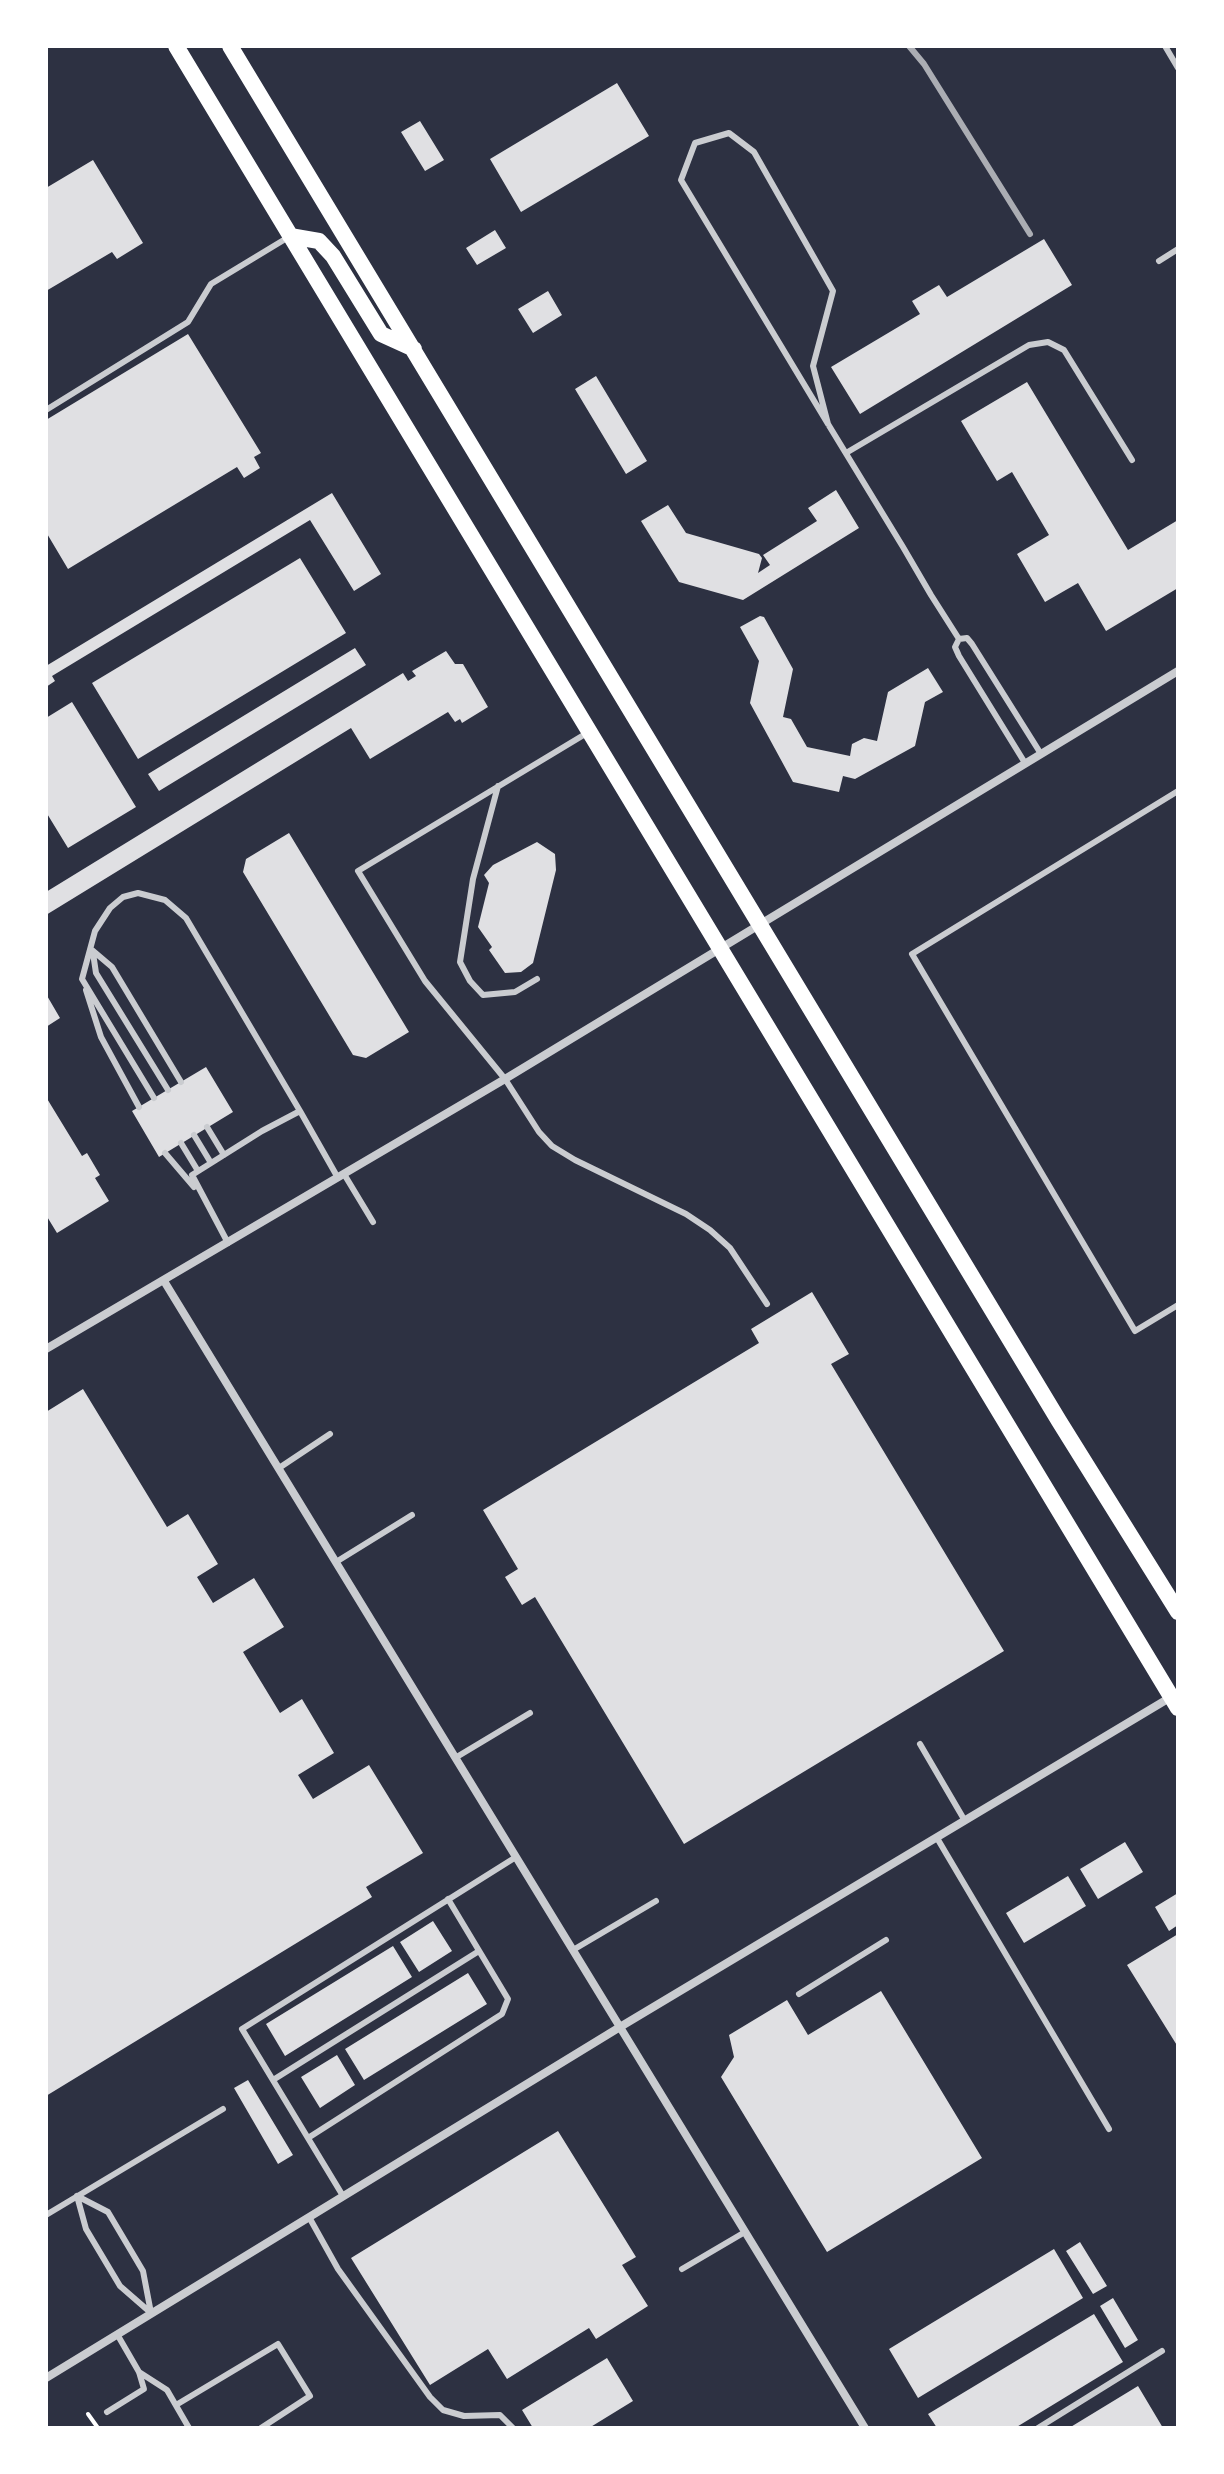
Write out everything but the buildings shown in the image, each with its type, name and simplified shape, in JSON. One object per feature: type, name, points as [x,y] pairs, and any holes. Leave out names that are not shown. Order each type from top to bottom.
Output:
[{"type":"main road","points":[[176,46],[1175,1703]]},
{"type":"main road","points":[[230,46],[1178,1612]]},
{"type":"main road","points":[[290,236],[319,241],[333,256],[381,334],[414,349]]},
{"type":"street","points":[[46,1349],[505,1079],[1178,671]]},
{"type":"street","points":[[164,1281],[865,2428]]},
{"type":"street","points":[[46,2378],[620,2027],[965,1821],[1175,1703]]},
{"type":"lane","points":[[1165,46],[1178,68]]},
{"type":"lane","points":[[828,424],[813,366],[833,291],[754,152],[729,133],[695,143],[681,180],[828,424],[959,639]]},
{"type":"lane","points":[[46,410],[188,322],[211,284],[290,236]]},
{"type":"lane","points":[[1159,261],[1178,249]]},
{"type":"lane","points":[[846,453],[1029,345],[1048,342],[1064,350],[1132,460]]},
{"type":"lane","points":[[959,639],[967,638],[972,644],[1041,754]]},
{"type":"lane","points":[[959,639],[955,647],[959,656],[1025,763]]},
{"type":"lane","points":[[590,732],[358,871],[425,981],[505,1079],[552,1146],[686,1214],[710,1230],[730,1248],[767,1304]]},
{"type":"lane","points":[[498,786],[473,879],[460,962],[470,981],[483,995],[515,992],[537,979]]},
{"type":"lane","points":[[1178,791],[912,954],[1135,1331],[1178,1305]]},
{"type":"lane","points":[[139,1107],[101,1037],[82,979],[95,931],[110,908],[123,897],[138,893],[156,896],[177,907],[274,1061],[300,1111],[373,1222]]},
{"type":"lane","points":[[92,950],[112,967],[181,1082]]},
{"type":"lane","points":[[92,950],[96,973],[168,1090]]},
{"type":"lane","points":[[82,979],[154,1098]]},
{"type":"lane","points":[[228,1243],[192,1175],[300,1111]]},
{"type":"lane","points":[[207,1127],[224,1155]]},
{"type":"lane","points":[[194,1135],[211,1163]]},
{"type":"lane","points":[[181,1143],[198,1171]]},
{"type":"lane","points":[[165,1153],[199,1192]]},
{"type":"lane","points":[[279,1468],[330,1434]]},
{"type":"lane","points":[[336,1562],[412,1515]]},
{"type":"lane","points":[[455,1758],[530,1713]]},
{"type":"lane","points":[[920,1744],[965,1821]]},
{"type":"lane","points":[[937,1838],[1109,2129]]},
{"type":"lane","points":[[343,2196],[242,2029],[516,1857]]},
{"type":"lane","points":[[308,2138],[502,2014],[508,1999],[448,1899]]},
{"type":"lane","points":[[573,1950],[656,1901]]},
{"type":"lane","points":[[799,1994],[886,1940]]},
{"type":"lane","points":[[273,2080],[479,1951]]},
{"type":"lane","points":[[46,2215],[223,2109]]},
{"type":"lane","points":[[77,2196],[108,2212],[143,2271],[151,2313]]},
{"type":"lane","points":[[77,2196],[86,2229],[120,2286],[151,2313]]},
{"type":"lane","points":[[309,2217],[338,2269],[430,2397],[443,2410],[464,2416],[500,2415],[513,2428]]},
{"type":"lane","points":[[682,2269],[745,2232]]},
{"type":"lane","points":[[107,2412],[144,2389],[139,2372],[117,2334]]},
{"type":"lane","points":[[176,2405],[278,2344],[310,2396],[261,2428]]},
{"type":"lane","points":[[1038,2428],[1162,2351]]},
{"type":"lane","points":[[139,2372],[167,2390],[189,2428]]},
{"type":"path","points":[[88,2414],[98,2428]]},
{"type":"railway","points":[[909,46],[924,64],[1030,234]]}]
